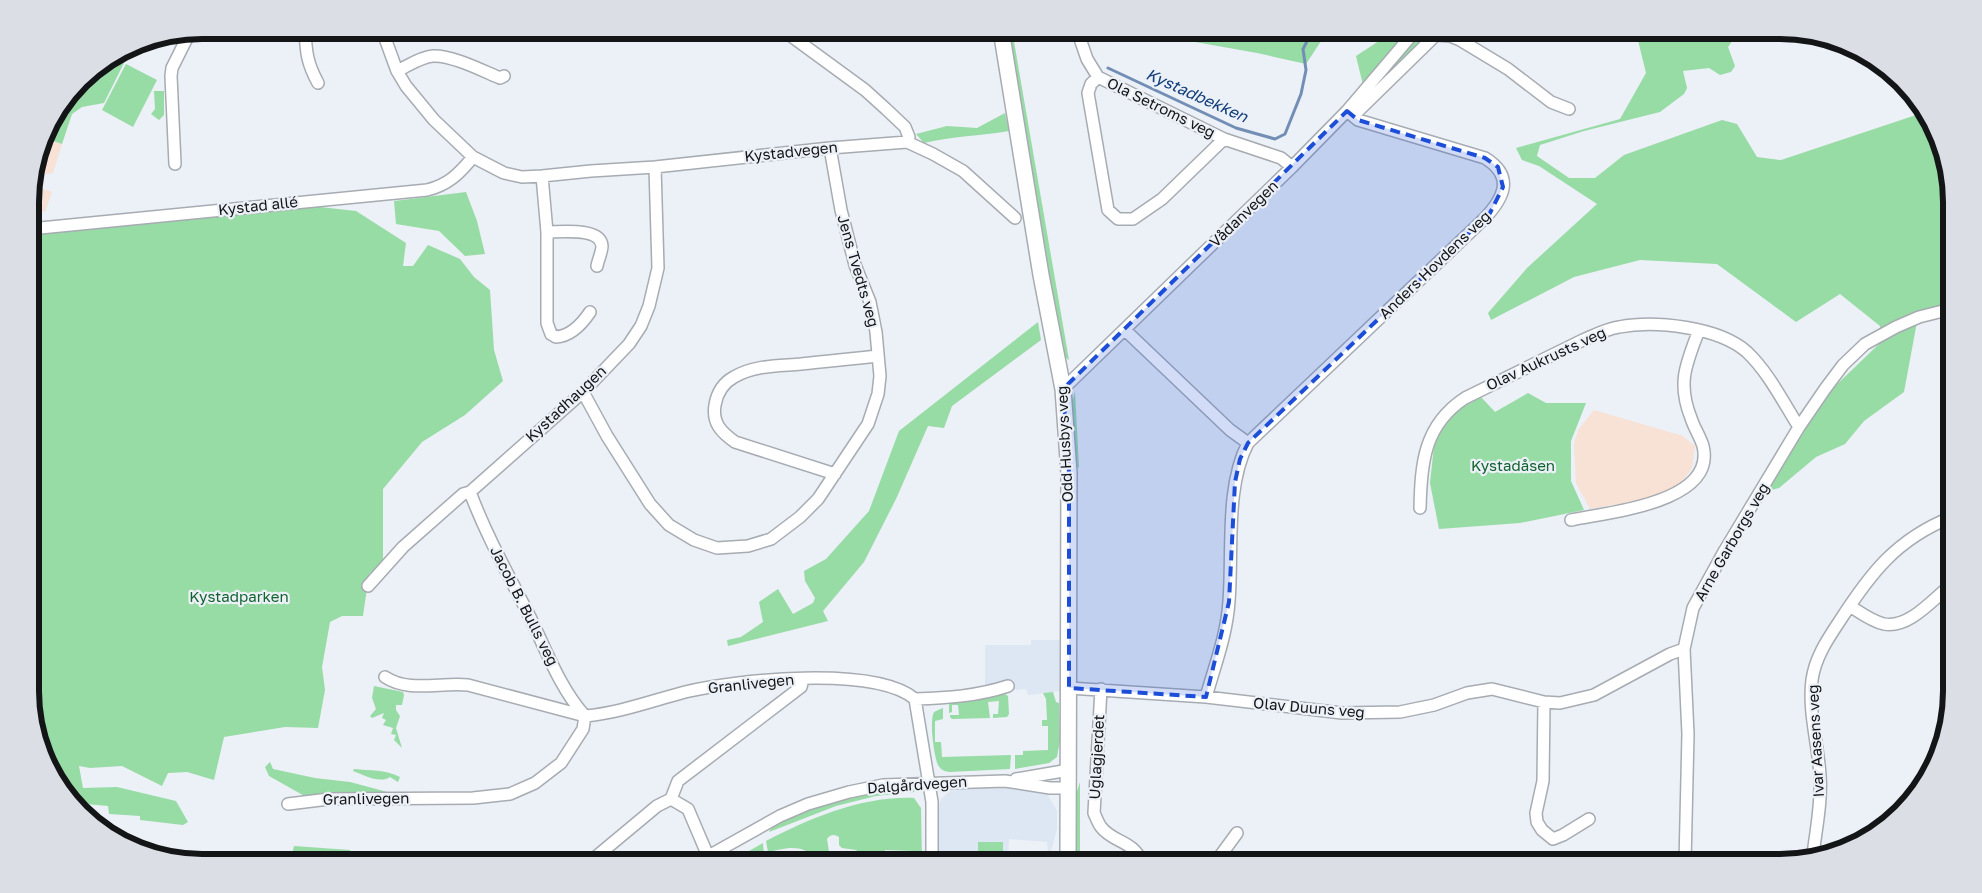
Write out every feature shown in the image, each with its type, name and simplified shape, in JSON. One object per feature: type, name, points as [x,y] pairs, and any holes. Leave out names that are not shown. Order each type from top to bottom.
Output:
[{"type":"street","points":[[306,39],[306,57],[318,83]]},
{"type":"street","name":"Kystadvegen","points":[[385,39],[397,72],[434,120],[472,157],[504,173],[522,177],[542,176],[655,167],[830,148],[907,142],[963,171],[1015,218]]},
{"type":"street","points":[[795,39],[880,102],[905,127],[909,137],[907,142]]},
{"type":"street","name":"Odd Husbys veg","points":[[1002,39],[1041,275],[1063,389],[1069,473],[1068,854]]},
{"type":"street","name":"Ola Setroms veg","points":[[1080,39],[1087,59],[1098,77],[1224,139],[1281,158],[1292,167]]},
{"type":"street","name":"Vådanvegen","points":[[1350,113],[1409,39]]},
{"type":"street","name":"Vådanvegen","points":[[1063,389],[1292,167],[1432,39]]},
{"type":"street","name":"Vådanvegen","points":[[1458,39],[1508,70],[1551,102],[1569,109]]},
{"type":"street","points":[[175,164],[171,76],[172,68],[186,40]]},
{"type":"street","points":[[397,72],[415,62],[434,56],[448,58],[500,78],[504,76]]},
{"type":"street","name":"Ola Setroms veg","points":[[1098,77],[1088,93],[1108,210],[1118,219],[1133,219],[1162,199],[1224,139]]},
{"type":"street","name":"Anders Hovdens veg","points":[[1206,697],[1224,634],[1228,610],[1235,482],[1240,459],[1248,443],[1484,219],[1500,198],[1503,187],[1502,172],[1485,158],[1358,120],[1350,113]]},
{"type":"street","name":"Jens Tvedts veg","points":[[582,392],[650,504],[669,525],[694,540],[717,548],[748,546],[771,539],[800,517],[818,499],[868,424],[878,394],[880,376],[876,332],[870,302],[853,256],[841,210],[830,148]]},
{"type":"street","name":"Kystad allé","points":[[39,228],[427,190],[440,187],[451,181],[472,157]]},
{"type":"street","name":"Kystadhaugen","points":[[368,586],[403,547],[463,494],[470,492],[582,392],[629,344],[641,326],[649,306],[658,268],[655,167]]},
{"type":"street","points":[[542,176],[547,232],[547,323],[551,334],[556,337],[570,333],[590,312]]},
{"type":"street","points":[[547,232],[591,232],[599,239],[602,246],[597,266]]},
{"type":"street","name":"Arne Garborgs veg","points":[[1685,854],[1688,734],[1684,649],[1693,608],[1800,427],[1831,380],[1856,352],[1879,335],[1909,321],[1943,311]]},
{"type":"street","name":"Olav Aukrusts veg","points":[[1420,508],[1421,473],[1426,451],[1439,421],[1450,407],[1601,332],[1620,327],[1642,324],[1699,330],[1721,337],[1745,350],[1763,370],[1800,427]]},
{"type":"street","points":[[1125,330],[1230,430],[1248,443]]},
{"type":"street","points":[[1572,520],[1657,502],[1683,489],[1698,475],[1703,466],[1704,455],[1702,444],[1691,419],[1684,396],[1683,382],[1699,330]]},
{"type":"street","points":[[835,474],[760,451],[735,442],[726,436],[715,422],[714,413],[718,393],[733,377],[753,368],[878,356]]},
{"type":"street","name":"Jacob B. Bulls veg","points":[[470,492],[499,556],[556,670],[574,704],[585,716]]},
{"type":"street","name":"Ivar Aasens veg","points":[[1813,851],[1820,783],[1812,679],[1821,651],[1875,570],[1892,553],[1914,537],[1943,522]]},
{"type":"street","points":[[1850,606],[1882,623],[1898,624],[1912,617],[1943,591]]},
{"type":"street","name":"Olav Duuns veg","points":[[1069,688],[1206,697],[1312,711],[1361,714],[1400,712],[1434,705],[1468,693],[1487,689],[1501,690],[1544,702],[1560,703],[1594,695],[1670,654],[1684,649]]},
{"type":"street","name":"Granlivegen","points":[[385,677],[391,681],[408,686],[468,685],[585,716],[605,714],[687,692],[760,681],[841,679],[896,688],[915,699],[986,694],[1008,686]]},
{"type":"street","points":[[599,854],[657,806],[671,799],[678,781],[801,687],[803,679]]},
{"type":"street","name":"Uglagjerdet","points":[[1101,689],[1094,813],[1101,827],[1107,833],[1127,843],[1139,854]]},
{"type":"street","points":[[915,699],[930,783],[932,854]]},
{"type":"street","points":[[1544,702],[1543,781],[1536,813],[1537,822],[1542,830],[1553,839],[1563,836],[1589,819]]},
{"type":"street","name":"Granlivegen","points":[[288,804],[328,799],[472,798],[510,794],[535,783],[562,763],[583,729],[585,716]]},
{"type":"street","name":"Dalgårdvegen","points":[[712,854],[780,816],[808,804],[849,792],[883,785],[1005,781],[1069,770]]},
{"type":"street","name":"Dalgårdvegen","points":[[1005,781],[1050,788],[1069,788]]},
{"type":"street","points":[[671,799],[688,809],[707,854]]},
{"type":"street","points":[[1222,854],[1237,833]]},
{"type":"highlighted area","points":[[1347,111],[1358,120],[1485,158],[1498,167],[1503,187],[1490,213],[1248,443],[1240,459],[1235,482],[1229,602],[1206,697],[1069,688],[1069,473],[1063,389]]},
{"type":"shaded area","points":[[51,140],[62,144],[53,173],[41,175]]},
{"type":"shaded area","points":[[39,188],[52,192],[45,212],[40,210],[39,213]]},
{"type":"shaded area","points":[[1594,410],[1683,436],[1695,446],[1692,468],[1680,485],[1654,498],[1590,509],[1576,483],[1574,444],[1578,430]]},
{"type":"shaded area","points":[[1031,640],[1060,640],[1060,691],[1028,695],[1026,689],[985,697],[985,645],[1031,645]]},
{"type":"shaded area","points":[[992,787],[1045,790],[1057,811],[1057,829],[1050,854],[1048,854],[1047,842],[1009,839],[1008,854],[937,854],[939,804],[941,799],[952,789]]},
{"type":"green space","points":[[1008,39],[1014,39],[1069,360],[1063,356]]},
{"type":"green space","points":[[1178,39],[1322,39],[1306,64]]},
{"type":"green space","points":[[1382,39],[1426,39],[1370,97],[1363,85],[1356,56]]},
{"type":"green space","points":[[1638,39],[1734,39],[1728,47],[1735,66],[1731,72],[1720,75],[1709,68],[1683,71],[1687,88],[1684,94],[1660,112],[1584,131],[1540,145],[1537,156],[1569,178],[1595,178],[1624,155],[1722,120],[1737,124],[1757,157],[1781,160],[1916,115],[1921,120],[1931,139],[1938,160],[1943,202],[1943,306],[1919,311],[1904,392],[1864,421],[1845,444],[1816,457],[1779,488],[1764,492],[1830,391],[1880,343],[1880,326],[1840,294],[1796,322],[1717,264],[1640,260],[1574,277],[1491,320],[1488,313],[1527,268],[1597,204],[1539,166],[1522,160],[1516,148],[1620,119],[1646,73]]},
{"type":"green space","points":[[126,58],[104,103],[82,107],[72,114],[62,144],[51,140],[66,111],[94,79],[111,66]]},
{"type":"green space","points":[[126,64],[157,80],[133,127],[102,110]]},
{"type":"green space","points":[[154,91],[164,91],[164,115],[159,120],[151,114],[155,109]]},
{"type":"green space","points":[[1005,113],[1009,131],[924,143],[916,134],[947,126],[977,128]]},
{"type":"green space","points":[[466,192],[477,221],[485,254],[465,256],[439,231],[396,224],[394,201]]},
{"type":"green space","name":"Kystadparken","points":[[311,206],[356,211],[406,243],[403,266],[413,266],[428,245],[460,259],[474,277],[490,290],[494,350],[503,381],[465,415],[422,442],[383,489],[383,562],[369,574],[363,616],[342,616],[330,622],[322,667],[325,690],[318,728],[285,727],[224,737],[214,780],[187,772],[168,773],[162,786],[122,766],[90,768],[79,766],[83,788],[117,787],[176,801],[188,822],[183,825],[140,820],[140,816],[109,814],[108,806],[85,804],[72,790],[61,773],[51,754],[44,733],[39,691],[39,232]]},
{"type":"green space","points":[[1038,322],[1041,340],[952,406],[944,428],[928,426],[896,499],[864,562],[823,611],[828,621],[728,646],[727,640],[741,637],[763,622],[759,602],[778,589],[793,614],[813,603],[815,598],[805,581],[804,571],[826,559],[869,511],[899,431]]},
{"type":"green space","points":[[1075,391],[1079,468],[1075,465],[1072,403]]},
{"type":"green space","name":"Kystadåsen","points":[[1528,393],[1546,403],[1586,403],[1571,441],[1571,481],[1584,510],[1520,523],[1439,529],[1430,483],[1435,436],[1454,412],[1481,397],[1495,412]]},
{"type":"green space","points":[[374,686],[403,692],[402,705],[396,705],[396,710],[400,716],[396,728],[402,748],[394,740],[396,735],[391,734],[393,728],[383,725],[386,720],[382,718],[384,713],[372,718],[370,716],[376,709],[372,698]]},
{"type":"green space","points":[[1053,692],[1056,702],[1059,703],[1060,740],[1057,757],[1049,763],[1015,769],[1015,755],[1023,755],[1023,751],[1048,750],[1048,726],[1042,726],[1042,720],[1047,720],[1046,699],[1043,693]]},
{"type":"green space","points":[[1005,694],[1008,696],[1009,714],[1007,717],[993,718],[993,714],[998,714],[999,701],[988,702],[990,718],[952,719],[950,717],[950,715],[959,715],[958,705],[952,705],[952,712],[949,713],[951,702]]},
{"type":"green space","points":[[943,708],[943,719],[935,721],[935,742],[941,742],[942,757],[1011,755],[1010,769],[949,772],[940,768],[935,754],[932,723],[934,712]]},
{"type":"green space","points":[[270,762],[273,769],[315,778],[350,782],[395,794],[308,798],[269,776],[265,767]]},
{"type":"green space","points":[[354,769],[383,771],[400,777],[398,782],[390,777],[382,780],[367,777],[353,771]]},
{"type":"green space","points":[[1080,782],[1080,854],[1074,854],[1075,798]]},
{"type":"green space","points":[[913,788],[916,790],[914,792],[876,796],[836,806],[769,832],[775,825],[787,818],[819,805],[878,790]]},
{"type":"green space","points":[[895,798],[914,798],[921,808],[922,854],[915,854],[915,851],[885,850],[885,854],[860,854],[856,850],[842,848],[839,845],[839,837],[834,835],[827,839],[829,852],[826,854],[813,854],[795,848],[768,852],[766,841],[801,824],[837,810]]},
{"type":"green space","points":[[978,842],[1003,842],[1003,854],[978,854]]},
{"type":"green space","points":[[763,843],[764,854],[744,854]]},
{"type":"green space","points":[[294,846],[350,850],[350,854],[292,854]]},
{"type":"green space","points":[[791,851],[805,854],[776,854]]},
{"type":"waterway","name":"Kystadbekken","points":[[1108,68],[1236,128],[1275,139],[1285,134],[1301,94],[1306,70],[1303,49],[1308,39]]}]
